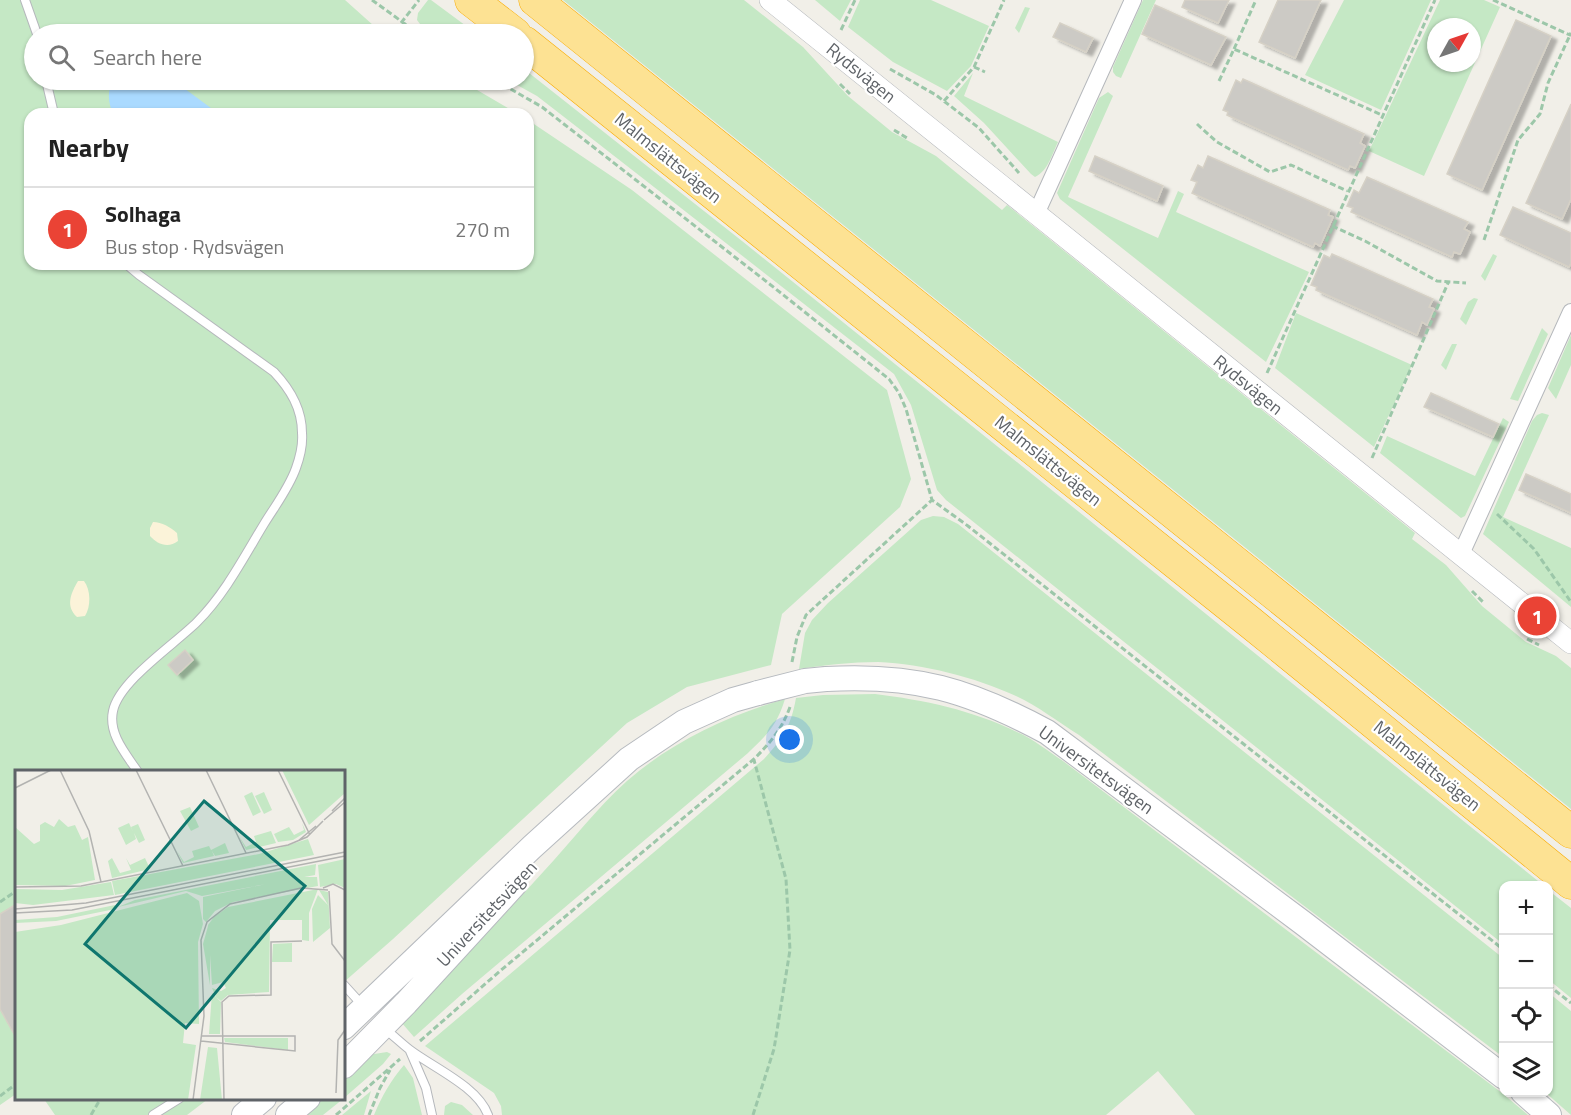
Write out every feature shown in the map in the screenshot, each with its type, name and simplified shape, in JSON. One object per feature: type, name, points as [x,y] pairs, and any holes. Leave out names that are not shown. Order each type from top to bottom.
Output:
[{"type":"highway","points":[[471,0],[501,24]]},
{"type":"highway","points":[[535,0],[1571,832]]},
{"type":"highway","name":"Malmslättsvägen","points":[[534,50],[1214,593],[1571,882]]},
{"type":"main road","name":"Universitetsvägen","points":[[345,1064],[373,1017],[629,759],[684,722],[733,700],[789,684],[865,677],[900,679],[933,685],[1005,709],[1047,732],[1499,1074]]},
{"type":"main road","name":"Universitetsvägen","points":[[345,1027],[373,1017]]},
{"type":"main road","points":[[1529,1097],[1549,1115]]},
{"type":"main road","points":[[244,1115],[262,1100]]},
{"type":"main road","points":[[288,1115],[306,1100]]},
{"type":"street","name":"Rydsvägen","points":[[770,0],[1041,205],[1571,643]]},
{"type":"street","points":[[1041,205],[1133,0]]},
{"type":"street","points":[[1461,554],[1571,312]]},
{"type":"lane","points":[[25,0],[33,24]]},
{"type":"lane","points":[[48,90],[53,108]]},
{"type":"lane","points":[[133,270],[274,372],[286,384],[296,401],[302,433],[301,451],[295,471],[213,604],[197,622],[130,682],[113,709],[111,728],[137,770]]},
{"type":"lane","points":[[345,986],[373,1017],[410,1050],[482,1102],[488,1115]]},
{"type":"lane","points":[[410,1050],[426,1088],[432,1115]]},
{"type":"lane","points":[[153,1115],[177,1100]]},
{"type":"path","points":[[372,0],[401,23],[419,0]]},
{"type":"path","points":[[849,36],[841,30],[855,0]]},
{"type":"path","points":[[944,101],[974,67],[1004,0]]},
{"type":"path","points":[[1219,81],[1256,0]]},
{"type":"path","points":[[1267,373],[1435,0]]},
{"type":"path","points":[[1484,240],[1518,140],[1540,114],[1548,83],[1569,43],[1570,34],[1493,0]]},
{"type":"path","points":[[1234,49],[1382,115]]},
{"type":"path","points":[[974,67],[985,72]]},
{"type":"path","points":[[889,68],[944,101],[979,128],[1024,178],[1041,205]]},
{"type":"path","points":[[512,90],[542,107],[768,282],[889,380],[899,393],[906,409],[932,500],[968,526],[1499,947]]},
{"type":"path","points":[[1197,124],[1217,142],[1270,172],[1291,165],[1347,191]]},
{"type":"path","points":[[1332,226],[1365,241],[1437,281],[1466,284]]},
{"type":"path","points":[[1372,458],[1448,283]]},
{"type":"path","points":[[792,670],[797,637],[806,615],[932,500]]},
{"type":"path","points":[[1485,502],[1534,549],[1571,602]]},
{"type":"path","points":[[336,1115],[500,971],[753,759],[774,739],[792,701]]},
{"type":"path","points":[[753,759],[786,879],[790,950],[774,1049],[753,1115]]},
{"type":"path","points":[[0,902],[15,892]]},
{"type":"path","points":[[1553,989],[1571,1003]]},
{"type":"path","points":[[369,1115],[393,1065]]},
{"type":"path","points":[[0,1096],[15,1085]]},
{"type":"path","points":[[91,1115],[100,1100]]},
{"type":"green space","points":[[0,0],[345,0],[372,24],[24,24],[24,90],[477,90],[508,108],[24,108],[24,270],[534,270],[534,124],[632,190],[887,390],[911,479],[900,507],[782,614],[771,665],[687,687],[627,723],[345,981],[345,770],[15,770],[15,1095],[0,1105]]},
{"type":"green space","points":[[428,0],[431,0],[463,24],[420,24],[417,20],[418,13]]},
{"type":"green space","points":[[563,0],[744,0],[803,47],[848,96],[892,132],[936,156],[1002,210],[1007,205],[1415,533],[1412,539],[1446,565],[1482,606],[1526,642],[1556,656],[1571,668],[1571,809]]},
{"type":"green space","points":[[815,0],[851,0],[840,21]]},
{"type":"green space","points":[[860,0],[931,0],[989,26],[971,66],[947,91],[893,62],[848,27]]},
{"type":"green space","points":[[1143,0],[1156,0],[1121,78],[1113,72],[1113,67]]},
{"type":"green space","points":[[1344,0],[1431,0],[1381,110],[1305,75]]},
{"type":"green space","points":[[1440,0],[1484,0],[1500,7],[1481,49],[1481,18],[1432,18]]},
{"type":"green space","points":[[1025,7],[1030,8],[1019,33],[1015,28]]},
{"type":"green space","points":[[1427,28],[1427,72],[1471,72],[1424,176],[1369,151]]},
{"type":"green space","points":[[973,73],[964,96],[1058,142],[1049,162],[1035,177],[984,123],[954,96]]},
{"type":"green space","points":[[534,77],[742,241],[1538,881],[1499,881],[1499,941],[946,500],[937,490],[911,405],[894,374],[537,96],[526,90],[534,90]]},
{"type":"green space","points":[[1108,92],[1113,96],[1068,197],[1158,238],[1178,191],[1184,194],[1176,212],[1309,272],[1266,362],[1060,199],[1057,193],[1099,98]]},
{"type":"green space","points":[[1493,254],[1497,256],[1485,281],[1481,276]]},
{"type":"green space","points":[[1474,298],[1478,299],[1466,325],[1460,319],[1468,302]]},
{"type":"green space","points":[[1296,313],[1412,365],[1374,447],[1275,368]]},
{"type":"green space","points":[[1542,328],[1548,334],[1518,401],[1510,399]]},
{"type":"green space","points":[[1571,335],[1571,365],[1556,399],[1548,388]]},
{"type":"green space","points":[[1452,344],[1457,344],[1446,370],[1441,365]]},
{"type":"green space","points":[[1542,413],[1549,415],[1503,517],[1571,548],[1571,607],[1483,534],[1532,421]]},
{"type":"green space","points":[[1503,418],[1509,422],[1465,516],[1461,518],[1380,453],[1387,436],[1475,476]]},
{"type":"green space","points":[[933,516],[944,517],[958,524],[1499,955],[1499,1054],[1079,735],[1024,700],[966,677],[913,665],[868,662],[799,669],[805,633],[812,620],[921,520]]},
{"type":"green space","points":[[875,694],[912,699],[983,718],[1035,742],[1499,1091],[1499,1097],[1507,1097],[1528,1115],[1195,1115],[1158,1071],[1106,1115],[502,1115],[501,1106],[494,1093],[425,1046],[764,759],[785,731],[792,716],[796,698]]},
{"type":"green space","points":[[785,699],[771,729],[748,753],[414,1037],[401,1022],[479,942],[616,791],[655,759],[690,737],[727,719]]},
{"type":"green space","points":[[1553,894],[1571,908],[1571,998],[1553,983]]},
{"type":"green space","points":[[1553,996],[1571,1011],[1571,1115],[1551,1097],[1553,1097]]},
{"type":"green space","points":[[387,1052],[391,1054],[383,1064],[345,1097],[345,1079],[368,1055]]},
{"type":"green space","points":[[404,1065],[413,1078],[422,1115],[374,1115],[387,1088]]},
{"type":"green space","points":[[371,1091],[364,1115],[342,1115]]},
{"type":"green space","points":[[45,1100],[207,1100],[187,1115],[55,1115]]},
{"type":"green space","points":[[322,1100],[342,1100],[323,1115],[304,1115]]},
{"type":"green space","points":[[451,1102],[462,1105],[473,1115],[444,1115],[445,1106]]},
{"type":"sand","points":[[153,522],[163,524],[177,533],[178,541],[170,545],[163,545],[156,541],[150,536]]},
{"type":"sand","points":[[78,581],[84,581],[89,598],[85,616],[77,617],[70,604],[71,595]]},
{"type":"water","points":[[110,90],[187,90],[211,108],[111,108]]},
{"type":"building","points":[[1185,0],[1229,0],[1218,23],[1182,7]]},
{"type":"building","points":[[1278,0],[1321,0],[1295,58],[1259,42]]},
{"type":"building","points":[[1155,5],[1226,37],[1211,65],[1142,34]]},
{"type":"building","points":[[1516,20],[1551,36],[1482,190],[1447,174]]},
{"type":"building","points":[[1060,23],[1093,38],[1086,52],[1053,37]]},
{"type":"building","points":[[1243,79],[1364,134],[1360,143],[1365,146],[1355,168],[1350,166],[1348,170],[1227,115],[1228,112],[1223,110],[1236,80],[1241,83]]},
{"type":"building","points":[[1571,104],[1571,199],[1562,219],[1526,203]]},
{"type":"building","points":[[1095,156],[1163,186],[1157,201],[1089,171]]},
{"type":"building","points":[[1208,156],[1330,210],[1328,215],[1333,217],[1320,246],[1315,243],[1313,247],[1192,193],[1197,182],[1191,180],[1198,165],[1203,168]]},
{"type":"building","points":[[1367,177],[1468,222],[1464,229],[1470,232],[1460,254],[1454,252],[1452,257],[1351,212],[1353,208],[1347,206],[1354,190],[1359,193]]},
{"type":"building","points":[[1513,207],[1571,233],[1569,267],[1500,235]]},
{"type":"building","points":[[1332,254],[1433,299],[1429,307],[1434,309],[1427,325],[1422,322],[1417,335],[1316,290],[1317,287],[1311,285],[1324,255],[1330,258]]},
{"type":"building","points":[[1431,393],[1499,424],[1493,437],[1424,407]]},
{"type":"building","points":[[1526,474],[1571,494],[1571,513],[1519,490]]},
{"type":"building","points":[[185,650],[193,660],[177,675],[168,665]]},
{"type":"building","points":[[15,905],[14,1034],[0,1009],[0,914]]},
{"type":"place","name":"Solhaga","points":[[1537,616]]}]
